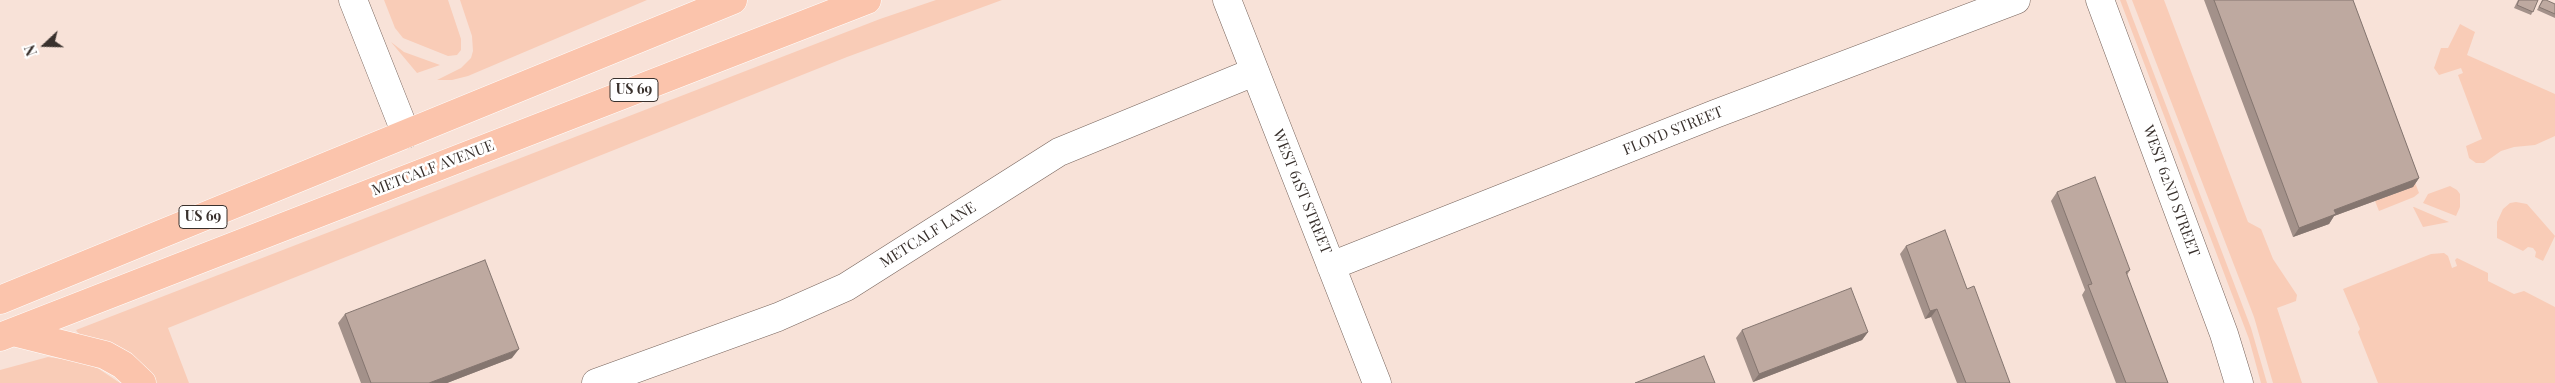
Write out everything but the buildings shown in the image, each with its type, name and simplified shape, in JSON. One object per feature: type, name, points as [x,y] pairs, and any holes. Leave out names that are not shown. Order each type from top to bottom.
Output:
[{"type":"highway","name":"US 69","points":[[0,300],[733,0]]},
{"type":"highway","name":"METCALF AVENUE","points":[[6,334],[859,2]]},
{"type":"highway","points":[[6,334],[105,355],[123,365],[142,383]]},
{"type":"street","points":[[353,0],[406,134]]},
{"type":"street","name":"WEST 61ST STREET","points":[[1227,0],[1377,383]]},
{"type":"street","name":"FLOYD STREET","points":[[1331,266],[1715,114],[2016,0]]},
{"type":"street","name":"WEST 62ND STREET","points":[[2100,0],[2224,334],[2239,383]]},
{"type":"street","name":"METCALF LANE","points":[[596,383],[778,317],[846,287],[1059,152],[1254,72]]},
{"type":"shaded area","points":[[384,0],[448,0],[461,39],[461,50],[457,55],[448,56],[403,38],[395,28]]},
{"type":"shaded area","points":[[460,0],[647,0],[468,76],[452,80],[437,80],[461,68],[471,58],[473,51],[472,36]]},
{"type":"shaded area","points":[[936,0],[1002,0],[847,57],[168,328],[189,383],[154,383],[80,336],[76,330],[880,19]]},
{"type":"shaded area","points":[[2120,0],[2126,0],[2251,328],[2267,383],[2261,383],[2249,339]]},
{"type":"shaded area","points":[[2132,0],[2164,0],[2248,222],[2261,229],[2273,259],[2297,295],[2296,301],[2277,308],[2302,383],[2273,383],[2254,317]]},
{"type":"shaded area","points":[[2346,0],[2419,193],[2414,197],[2379,211],[2375,201],[2412,187]]},
{"type":"shaded area","points":[[2460,24],[2475,32],[2467,55],[2555,94],[2555,136],[2535,145],[2514,147],[2501,151],[2484,163],[2476,163],[2469,158],[2466,146],[2482,139],[2458,75],[2463,73],[2461,68],[2439,75],[2434,68],[2441,48],[2448,48]]},
{"type":"shaded area","points":[[391,42],[404,52],[440,65],[417,73]]},
{"type":"shaded area","points":[[2450,186],[2460,194],[2460,207],[2456,216],[2423,203],[2428,194]]},
{"type":"shaded area","points":[[2510,203],[2527,204],[2555,236],[2543,261],[2535,257],[2536,252],[2533,248],[2528,247],[2523,251],[2497,238],[2497,222],[2503,209]]},
{"type":"shaded area","points":[[2414,207],[2449,222],[2423,227]]},
{"type":"shaded area","points":[[2444,253],[2448,256],[2452,268],[2457,266],[2455,260],[2457,258],[2488,273],[2488,281],[2514,294],[2524,291],[2555,307],[2555,383],[2378,383],[2358,332],[2360,329],[2343,289],[2431,254]]},
{"type":"shaded area","points":[[48,357],[83,362],[99,369],[120,383],[0,383],[0,370]]}]
